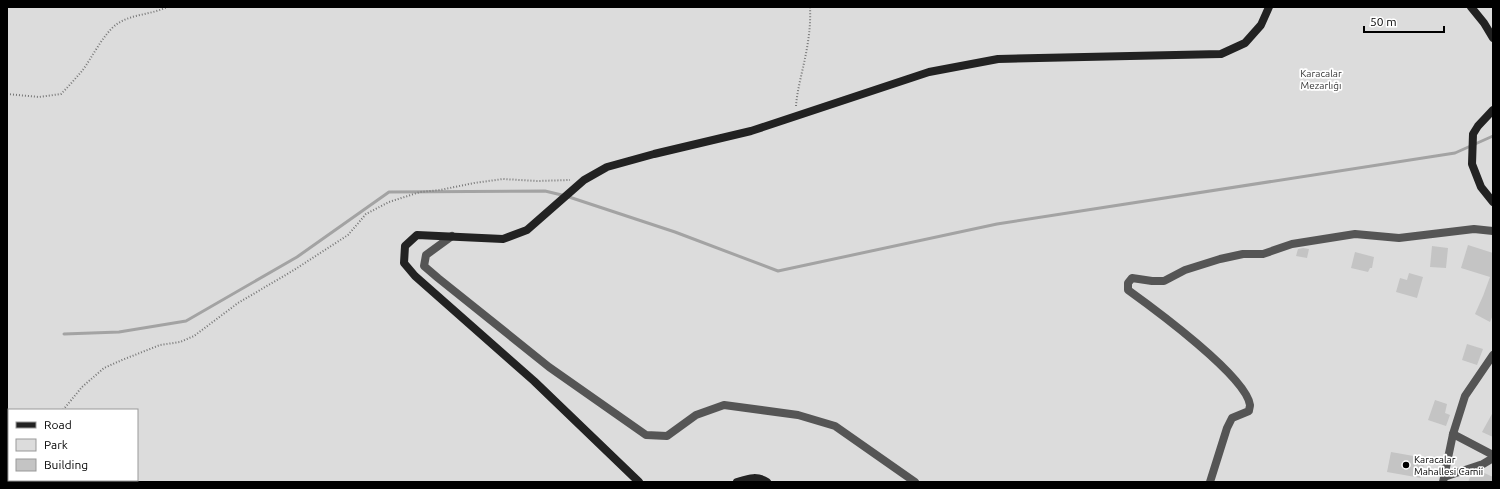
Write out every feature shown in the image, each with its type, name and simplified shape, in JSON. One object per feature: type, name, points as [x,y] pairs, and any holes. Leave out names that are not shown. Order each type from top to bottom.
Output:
[{"type":"street","points":[[639,482],[534,381],[415,276],[404,263],[405,246],[417,235],[504,239],[527,230],[581,183],[607,167],[654,154],[751,131],[929,72],[998,58],[1221,54],[1245,43],[1261,25],[1269,7]]},
{"type":"street","points":[[1471,7],[1484,23],[1493,38]]},
{"type":"street","points":[[1492,112],[1478,126],[1473,134],[1472,164],[1480,187],[1493,202]]},
{"type":"street","points":[[1210,482],[1227,428],[1232,418],[1249,411],[1250,405],[1233,377],[1162,314],[1128,290],[1128,283],[1132,278],[1164,281],[1185,270],[1220,259],[1243,254],[1263,254],[1292,244],[1354,234],[1399,238],[1474,229],[1493,231]]},
{"type":"street","points":[[452,236],[426,255],[424,266],[549,367],[646,435],[667,436],[696,414],[724,405],[798,415],[835,426],[915,482]]},
{"type":"street","points":[[1444,480],[1453,434],[1465,396],[1493,355]]},
{"type":"street","points":[[1444,480],[1482,464],[1493,457],[1453,434]]},
{"type":"street","points":[[737,482],[751,478],[763,479],[767,482]]},
{"type":"path","points":[[7,94],[39,97],[61,94],[81,71],[98,46],[116,24],[126,19],[158,11],[167,7]]},
{"type":"path","points":[[796,116],[796,99],[811,26],[810,7]]},
{"type":"path","points":[[64,409],[70,399],[104,368],[160,345],[180,342],[194,336],[238,303],[294,270],[348,235],[366,214],[389,202],[420,192],[503,179],[581,183]]},
{"type":"green space","name":"Karacalar Mezarlığı","points":[[7,7],[1493,7],[1493,482],[7,482]]},
{"type":"building","points":[[1468,245],[1493,253],[1493,315],[1490,322],[1475,314],[1490,277],[1461,268]]},
{"type":"building","points":[[1432,246],[1448,248],[1446,268],[1430,267]]},
{"type":"building","points":[[1298,249],[1309,249],[1307,258],[1296,256]]},
{"type":"building","points":[[1355,252],[1374,257],[1372,268],[1370,268],[1368,272],[1351,268]]},
{"type":"building","points":[[1409,273],[1423,277],[1417,298],[1396,292],[1400,278],[1407,280]]},
{"type":"building","points":[[1467,344],[1483,349],[1477,365],[1462,360]]},
{"type":"building","points":[[1435,400],[1447,404],[1445,413],[1450,415],[1446,426],[1428,420]]},
{"type":"building","points":[[1493,412],[1493,437],[1482,432]]},
{"type":"building","name":"Karacalar Mahallesi Camii","points":[[1391,452],[1425,458],[1421,478],[1387,472]]},
{"type":"building","points":[[1480,471],[1493,477],[1493,482],[1468,482],[1472,473]]},
{"type":"waterway","points":[[64,334],[119,332],[186,321],[297,257],[389,192],[545,191],[566,196],[675,232],[778,271],[997,224],[1455,153],[1493,136]]},
{"type":"place","name":"Karacalar Mahallesi Camii","points":[[1406,465]]}]
